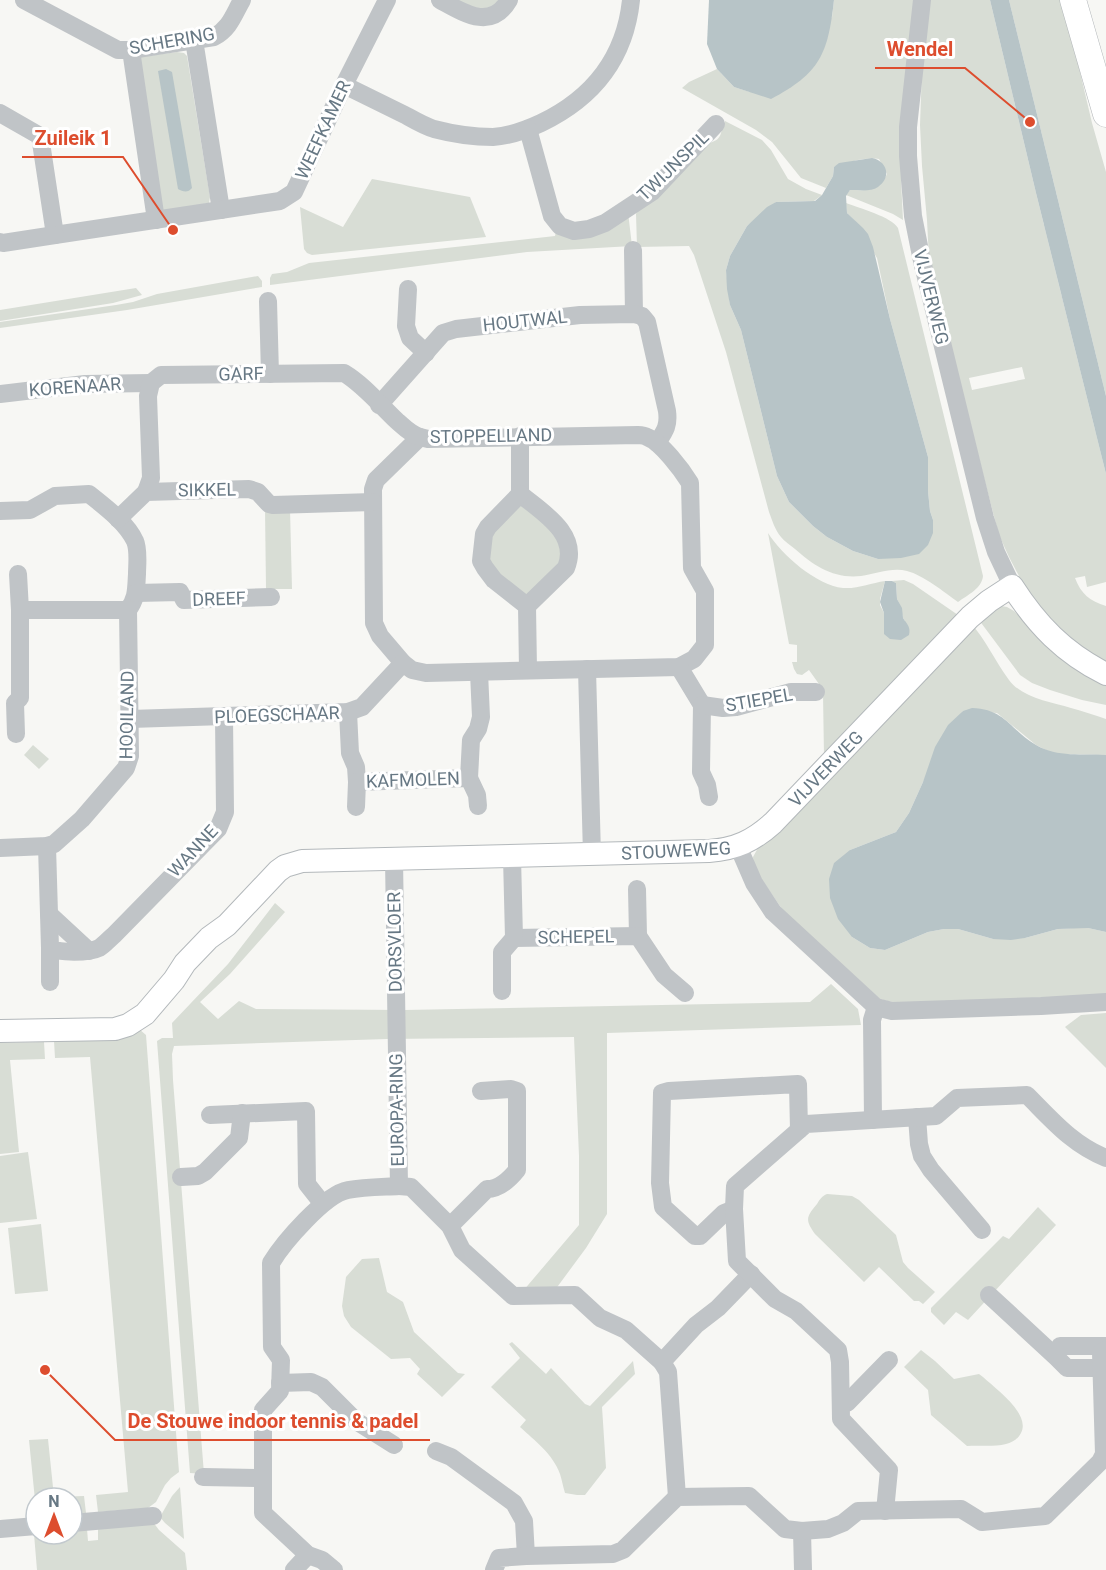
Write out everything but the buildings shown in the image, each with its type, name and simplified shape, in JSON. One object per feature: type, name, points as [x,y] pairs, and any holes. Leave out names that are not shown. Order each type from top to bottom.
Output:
[{"type":"highway","points":[[1073,0],[1106,114]]},
{"type":"highway","points":[[1086,0],[1106,72]]},
{"type":"main road","name":"VIJVERWEG","points":[[738,846],[752,840],[773,823],[970,617],[1012,586],[1027,609],[1055,640],[1074,655],[1106,674]]},
{"type":"main road","name":"STOUWEWEG","points":[[0,1032],[115,1029],[128,1025],[146,1014],[174,980],[192,968],[215,944],[227,925],[270,880],[312,862],[709,851],[738,846]]},
{"type":"street","name":"SCHERING","points":[[24,0],[118,50],[214,37],[229,25],[242,0]]},
{"type":"street","name":"WEEFKAMER","points":[[0,242],[280,201],[294,192],[344,84],[387,0]]},
{"type":"street","points":[[440,0],[463,13],[476,17],[488,17],[501,12],[509,0]]},
{"type":"street","points":[[344,84],[432,129],[494,137],[511,134],[528,129],[569,108],[586,94],[615,57],[623,37],[631,0]]},
{"type":"street","name":"VIJVERWEG","points":[[922,0],[908,126],[913,216],[922,261],[990,535],[1012,586]]},
{"type":"street","points":[[194,40],[221,210]]},
{"type":"street","points":[[131,50],[156,220]]},
{"type":"street","points":[[0,113],[40,136],[56,235]]},
{"type":"street","name":"TWIJNSPIL","points":[[528,129],[552,216],[560,226],[574,231],[589,229],[605,223],[652,192],[716,124]]},
{"type":"street","points":[[633,250],[634,314],[642,316],[647,322],[667,411],[666,430],[657,443],[683,471],[690,483],[692,568],[705,591],[705,645],[694,659],[679,667]]},
{"type":"street","points":[[408,289],[406,326],[410,338],[426,353]]},
{"type":"street","points":[[267,301],[270,374]]},
{"type":"street","name":"HOUTWAL","points":[[379,405],[443,333],[456,328],[580,315],[634,314]]},
{"type":"street","name":"GARF","points":[[151,383],[161,375],[344,373],[353,378],[412,435],[420,437]]},
{"type":"street","points":[[118,519],[146,492],[151,478],[148,396],[151,383]]},
{"type":"street","name":"KORENAAR","points":[[0,394],[85,384],[151,383]]},
{"type":"street","name":"STOPPELLAND","points":[[657,443],[648,437],[638,435],[428,439],[420,437],[376,480],[373,489],[374,623],[380,636],[403,663],[412,670],[426,673],[679,667]]},
{"type":"street","points":[[520,436],[520,494],[488,527],[484,534],[481,561],[494,580],[527,606]]},
{"type":"street","name":"SIKKEL","points":[[146,492],[249,489],[258,492],[269,504],[273,505],[373,502]]},
{"type":"street","name":"HOOILAND","points":[[0,511],[30,510],[55,496],[89,494],[118,519],[136,543],[136,593],[134,602],[128,610],[130,756],[126,768],[82,819],[54,844],[47,846]]},
{"type":"street","points":[[520,494],[559,526],[568,544],[569,552],[566,568],[527,606],[528,670]]},
{"type":"street","points":[[16,734],[15,704],[20,698],[18,574]]},
{"type":"street","name":"DREEF","points":[[136,593],[180,592],[184,600],[271,597]]},
{"type":"street","points":[[20,610],[128,610]]},
{"type":"street","name":"PLOEGSCHAAR","points":[[130,719],[348,712],[362,707],[403,663]]},
{"type":"street","name":"STIEPEL","points":[[679,667],[702,705],[701,772],[709,797]]},
{"type":"street","points":[[587,669],[592,855]]},
{"type":"street","name":"KAFMOLEN","points":[[478,806],[477,795],[470,778],[471,740],[478,729],[481,717],[479,672]]},
{"type":"street","name":"STIEPEL","points":[[702,705],[736,707],[791,692],[816,692]]},
{"type":"street","name":"KAFMOLEN","points":[[348,712],[350,753],[356,767],[356,807]]},
{"type":"street","name":"WANNE","points":[[88,951],[99,947],[114,935],[218,829],[225,812],[224,717]]},
{"type":"street","name":"KAFMOLEN","points":[[357,782],[470,778]]},
{"type":"street","points":[[0,848],[47,846],[50,982]]},
{"type":"street","name":"STOUWEWEG","points":[[738,846],[754,884],[773,912],[876,1007]]},
{"type":"street","name":"SCHEPEL","points":[[502,991],[502,952],[514,939],[512,857]]},
{"type":"street","name":"DORSVLOER","points":[[394,859],[396,1025]]},
{"type":"street","name":"SCHEPEL","points":[[637,889],[638,936],[664,975],[685,993]]},
{"type":"street","points":[[49,914],[88,951]]},
{"type":"street","name":"SCHEPEL","points":[[514,939],[638,936]]},
{"type":"street","points":[[50,948],[55,951],[88,951]]},
{"type":"street","points":[[873,1120],[872,1020],[876,1007],[892,1011],[1106,1002]]},
{"type":"street","name":"EUROPA-RING","points":[[334,1570],[322,1560],[308,1555],[263,1513],[263,1410],[280,1391],[281,1360],[272,1347],[271,1263],[277,1252],[322,1203],[345,1190],[399,1186],[396,1025]]},
{"type":"street","points":[[734,1209],[724,1213],[700,1236],[695,1236],[663,1207],[660,1183],[662,1093],[798,1084],[799,1130]]},
{"type":"street","points":[[450,1226],[487,1189],[494,1189],[511,1179],[517,1170],[517,1091],[511,1089],[481,1091]]},
{"type":"street","points":[[885,1511],[889,1470],[841,1419],[838,1350],[796,1311],[775,1299],[737,1261],[735,1186],[806,1124],[936,1116],[957,1098],[1027,1095],[1074,1141],[1106,1158]]},
{"type":"street","points":[[210,1115],[306,1111],[307,1184],[322,1203]]},
{"type":"street","points":[[181,1178],[198,1176],[205,1172],[238,1138],[242,1113]]},
{"type":"street","points":[[917,1118],[919,1144],[924,1159],[982,1230]]},
{"type":"street","points":[[399,1186],[411,1187],[450,1226],[462,1250],[513,1296],[575,1295],[600,1318],[626,1330],[662,1362],[668,1372],[677,1497]]},
{"type":"street","points":[[662,1362],[696,1325],[718,1308],[751,1274]]},
{"type":"street","points":[[989,1295],[1067,1368],[1101,1368]]},
{"type":"street","points":[[1060,1346],[1106,1348]]},
{"type":"street","points":[[494,1570],[499,1558],[613,1554],[623,1550],[677,1497],[749,1496],[785,1529],[802,1530],[828,1529],[843,1523],[858,1511],[961,1509],[982,1522],[1045,1516],[1100,1462],[1105,1454],[1101,1353],[1106,1348]]},
{"type":"street","points":[[841,1403],[847,1403],[889,1360]]},
{"type":"street","points":[[280,1383],[311,1382],[322,1387],[356,1421],[394,1445]]},
{"type":"street","points":[[436,1451],[452,1457],[514,1503],[524,1521],[526,1556]]},
{"type":"street","points":[[203,1477],[263,1478]]},
{"type":"street","points":[[84,1522],[153,1516]]},
{"type":"street","points":[[0,1529],[24,1527]]},
{"type":"street","points":[[802,1530],[803,1570]]},
{"type":"street","points":[[294,1570],[308,1555]]},
{"type":"shaded area","points":[[454,0],[499,0],[489,8],[478,9]]},
{"type":"shaded area","points":[[709,0],[834,0],[829,35],[819,60],[801,80],[771,99],[734,87],[717,69],[707,44]]},
{"type":"shaded area","points":[[834,0],[914,0],[901,180],[903,220],[846,195],[850,190],[872,189],[880,185],[887,174],[879,159],[862,159],[834,167],[833,176],[826,188],[801,178],[772,142],[756,130],[682,88],[689,82],[717,69],[734,87],[750,92],[832,17]]},
{"type":"shaded area","points":[[930,0],[990,0],[1106,474],[1106,582],[1087,587],[1085,576],[1075,578],[1087,596],[1106,606],[1106,663],[1081,647],[1030,597],[999,535],[929,259],[920,125],[922,68]],"holes":[[[1022,367],[1025,379],[972,390],[969,378]]]},
{"type":"shaded area","points":[[990,0],[1009,0],[1106,396],[1106,474],[1036,193]]},
{"type":"shaded area","points":[[1009,0],[1063,0],[1106,172],[1106,396]]},
{"type":"shaded area","points":[[177,52],[187,56],[210,197],[209,203],[164,211],[161,209],[140,57]]},
{"type":"shaded area","points":[[166,69],[172,72],[192,188],[187,191],[178,189],[158,71]]},
{"type":"shaded area","points":[[725,121],[762,140],[771,150],[788,179],[822,195],[814,201],[776,202],[747,226],[730,256],[726,270],[730,305],[741,330],[777,476],[789,502],[813,526],[827,537],[853,551],[878,559],[933,520],[928,491],[928,457],[890,319],[877,258],[854,220],[847,213],[846,203],[889,220],[898,228],[983,576],[977,588],[958,602],[926,580],[907,571],[890,570],[861,576],[833,573],[810,561],[782,538],[769,512],[726,352],[694,255],[689,246],[637,247],[636,214],[638,209],[717,139]]},
{"type":"shaded area","points":[[872,158],[884,166],[885,179],[875,189],[850,190],[846,196],[847,213],[868,234],[873,247],[928,457],[928,491],[933,520],[933,533],[928,545],[919,554],[901,558],[878,559],[853,551],[827,537],[789,502],[777,476],[741,330],[730,305],[727,289],[726,270],[730,256],[747,226],[767,207],[776,202],[815,201],[822,195],[833,176],[834,167],[839,163]]},
{"type":"shaded area","points":[[372,179],[470,197],[486,237],[312,255],[307,253],[304,249],[300,207],[343,227]]},
{"type":"shaded area","points":[[628,212],[632,246],[527,252],[270,285],[272,274],[287,272],[309,263],[555,236],[556,231]]},
{"type":"shaded area","points":[[258,276],[262,281],[262,287],[127,310],[0,328],[0,322],[133,302],[157,294]]},
{"type":"shaded area","points":[[136,288],[142,295],[113,303],[0,321],[0,310]]},
{"type":"shaded area","points":[[522,502],[562,538],[564,561],[527,597],[490,566],[489,538]]},
{"type":"shaded area","points":[[265,509],[290,509],[292,589],[266,589]]},
{"type":"shaded area","points":[[768,533],[774,542],[801,568],[833,586],[854,588],[885,581],[880,599],[884,613],[884,633],[905,621],[897,599],[896,583],[892,581],[904,580],[913,584],[958,615],[824,756],[823,694],[809,670],[802,675],[797,674],[794,669],[792,662],[797,662],[797,645],[789,644]]},
{"type":"shaded area","points":[[885,581],[896,583],[897,599],[909,628],[909,635],[901,640],[890,639],[884,634],[884,613],[880,602]]},
{"type":"shaded area","points":[[1001,606],[1014,611],[1069,663],[1106,686],[1106,705],[1050,690],[1020,675],[976,616]]},
{"type":"shaded area","points":[[970,622],[1009,680],[1021,691],[1106,719],[1106,755],[1052,753],[1036,745],[997,713],[963,711],[923,782],[909,813],[896,832],[850,850],[852,937],[870,948],[885,950],[928,932],[944,929],[958,929],[993,939],[1025,938],[1058,929],[1073,928],[1088,928],[1106,932],[1106,994],[919,1003],[880,999],[784,912],[754,868],[753,857],[759,846]]},
{"type":"shaded area","points":[[972,708],[983,709],[1001,716],[1027,739],[1044,749],[1070,754],[1106,755],[1106,932],[1088,928],[1058,929],[1011,940],[993,939],[958,929],[944,929],[928,932],[885,950],[870,948],[852,937],[838,919],[830,898],[829,879],[834,863],[850,850],[896,832],[909,813],[935,747],[948,725],[963,711]]},
{"type":"shaded area","points":[[33,745],[49,759],[39,769],[24,755]]},
{"type":"shaded area","points":[[275,903],[285,912],[230,974],[200,1002],[218,1019],[239,1001],[256,1009],[405,1010],[810,1002],[831,984],[858,1009],[861,1025],[607,1033],[607,1214],[586,1248],[555,1290],[523,1291],[579,1225],[579,1156],[574,1037],[387,1039],[174,1046],[173,1080],[204,1474],[190,1473],[157,1041],[162,1038],[173,1038],[172,1023],[228,964]]},
{"type":"shaded area","points":[[1106,1013],[1106,1068],[1065,1027],[1081,1015]]},
{"type":"shaded area","points":[[139,1029],[146,1035],[179,1472],[165,1485],[156,1502],[148,1508],[98,1512],[96,1495],[128,1492],[90,1057],[55,1058],[54,1041],[111,1041],[126,1037]]},
{"type":"shaded area","points":[[44,1042],[45,1059],[10,1060],[19,1152],[0,1154],[0,1043]]},
{"type":"shaded area","points":[[28,1152],[37,1219],[0,1223],[0,1156]]},
{"type":"shaded area","points":[[827,1194],[852,1196],[859,1200],[896,1235],[903,1262],[935,1292],[923,1304],[914,1301],[879,1267],[864,1282],[815,1234],[808,1219],[821,1198]]},
{"type":"shaded area","points":[[1038,1207],[1056,1225],[968,1320],[956,1312],[944,1325],[931,1312],[931,1308],[1003,1236],[1009,1239]]},
{"type":"shaded area","points":[[41,1224],[48,1291],[15,1294],[8,1228]]},
{"type":"shaded area","points":[[379,1258],[387,1292],[403,1302],[414,1332],[458,1373],[465,1374],[442,1397],[417,1374],[420,1369],[410,1358],[391,1359],[351,1327],[344,1316],[342,1306],[346,1277],[362,1259]]},
{"type":"shaded area","points":[[512,1342],[546,1374],[551,1368],[585,1404],[590,1406],[633,1361],[635,1374],[602,1407],[606,1468],[585,1495],[565,1493],[553,1460],[520,1427],[526,1420],[491,1387],[520,1358],[509,1344]]},
{"type":"shaded area","points":[[921,1350],[954,1379],[979,1374],[996,1388],[1011,1402],[1021,1418],[1023,1426],[1018,1437],[1010,1443],[1001,1445],[967,1446],[931,1415],[928,1390],[904,1367]]},
{"type":"shaded area","points":[[48,1439],[53,1486],[34,1486],[29,1440]]},
{"type":"shaded area","points":[[180,1487],[184,1539],[160,1517]]},
{"type":"shaded area","points":[[153,1522],[185,1553],[187,1570],[37,1570],[35,1546],[84,1546],[84,1529],[87,1529],[88,1541],[98,1540],[98,1527]]},
{"type":"place","name":"Wendel","points":[[1030,122]]},
{"type":"place","name":"Zuileik 1","points":[[173,230]]},
{"type":"place","name":"De Stouwe indoor tennis & padel","points":[[45,1370]]}]
